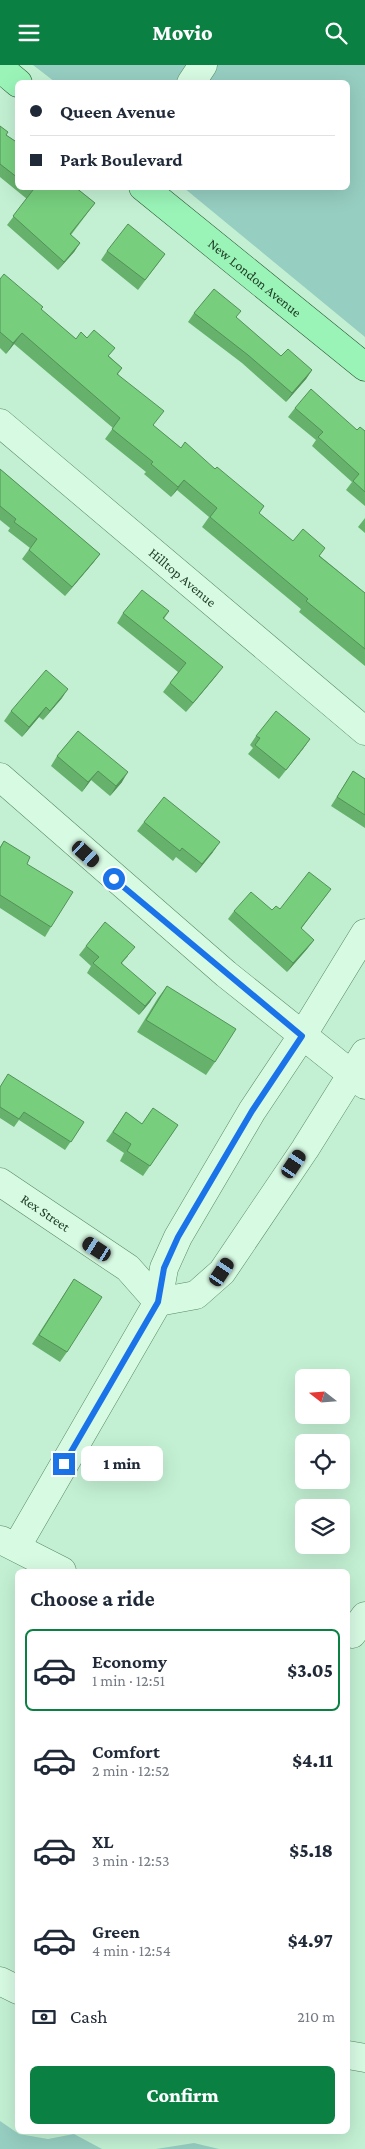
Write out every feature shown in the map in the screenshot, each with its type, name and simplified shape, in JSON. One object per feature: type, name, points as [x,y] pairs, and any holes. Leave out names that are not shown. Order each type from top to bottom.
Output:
[{"type":"main road","points":[[0,68],[15,80]]},
{"type":"main road","name":"New London Avenue","points":[[147,190],[365,367]]},
{"type":"street","points":[[193,80],[202,65]]},
{"type":"street","name":"Hilltop Avenue","points":[[0,423],[365,731]]},
{"type":"street","points":[[0,777],[189,943],[302,1036],[361,1070],[222,1272],[196,1295],[158,1302]]},
{"type":"street","points":[[58,1569],[8,1543],[158,1302],[164,1268],[178,1237],[252,1111],[302,1036],[365,933]]},
{"type":"street","name":"Rex Street","points":[[0,1182],[128,1268],[158,1302]]},
{"type":"street","points":[[0,1981],[15,1988]]},
{"type":"street","points":[[350,2055],[365,2058]]},
{"type":"shaded area","points":[[33,65],[365,65],[365,337],[186,190],[350,190],[350,80],[52,80]]},
{"type":"shaded area","points":[[0,2121],[15,2131],[15,2134],[48,2139],[74,2134],[102,2149],[0,2149]]},
{"type":"shaded area","points":[[194,2143],[219,2149],[156,2149]]},
{"type":"building","points":[[0,126],[8,132],[6,135],[15,141],[15,176],[0,164]]},
{"type":"building","points":[[33,190],[79,190],[95,203],[70,234],[80,243],[64,262],[13,216]]},
{"type":"building","points":[[128,224],[165,254],[145,280],[107,251]]},
{"type":"building","points":[[4,274],[43,307],[41,309],[76,339],[81,332],[87,338],[94,330],[115,348],[108,356],[122,368],[117,374],[164,411],[153,425],[181,448],[185,442],[215,469],[217,467],[264,506],[259,513],[293,541],[303,529],[325,548],[319,556],[365,593],[365,649],[306,601],[308,599],[210,517],[217,508],[184,480],[178,487],[151,464],[153,462],[112,429],[120,418],[22,333],[13,343],[0,332],[0,279]]},
{"type":"building","points":[[214,289],[241,311],[236,317],[281,356],[288,349],[312,370],[292,393],[248,355],[194,313]]},
{"type":"building","points":[[311,389],[357,430],[360,427],[365,431],[365,492],[353,481],[359,474],[318,437],[323,432],[295,408]]},
{"type":"building","points":[[0,469],[100,554],[72,587],[29,550],[37,539],[14,522],[16,519],[0,506]]},
{"type":"building","points":[[142,590],[169,611],[163,618],[223,667],[193,703],[170,683],[186,663],[123,613]]},
{"type":"building","points":[[46,670],[68,689],[50,711],[46,707],[29,727],[11,711]]},
{"type":"building","points":[[276,711],[310,739],[286,770],[255,745],[260,738],[256,736]]},
{"type":"building","points":[[78,731],[128,772],[116,786],[98,771],[88,782],[57,756]]},
{"type":"building","points":[[353,771],[365,779],[365,815],[337,797]]},
{"type":"building","points":[[164,797],[220,842],[202,864],[182,848],[180,851],[144,822]]},
{"type":"building","points":[[4,841],[30,857],[27,864],[73,892],[51,927],[0,895],[0,848]]},
{"type":"building","points":[[309,872],[331,889],[301,928],[314,940],[293,963],[234,911],[251,892],[272,910],[276,906],[280,909]]},
{"type":"building","points":[[105,922],[135,947],[121,963],[156,993],[145,1006],[93,963],[99,957],[86,946]]},
{"type":"building","points":[[167,986],[236,1029],[215,1062],[146,1020]]},
{"type":"building","points":[[8,1074],[84,1122],[71,1142],[24,1112],[19,1119],[0,1107],[0,1087]]},
{"type":"building","points":[[153,1108],[178,1125],[150,1166],[127,1151],[131,1144],[113,1132],[126,1112],[142,1124]]},
{"type":"building","points":[[74,1279],[102,1297],[67,1352],[39,1335]]},
{"type":"route","points":[[64,1464],[158,1302],[164,1268],[178,1237],[252,1111],[302,1036],[114,879]]}]
